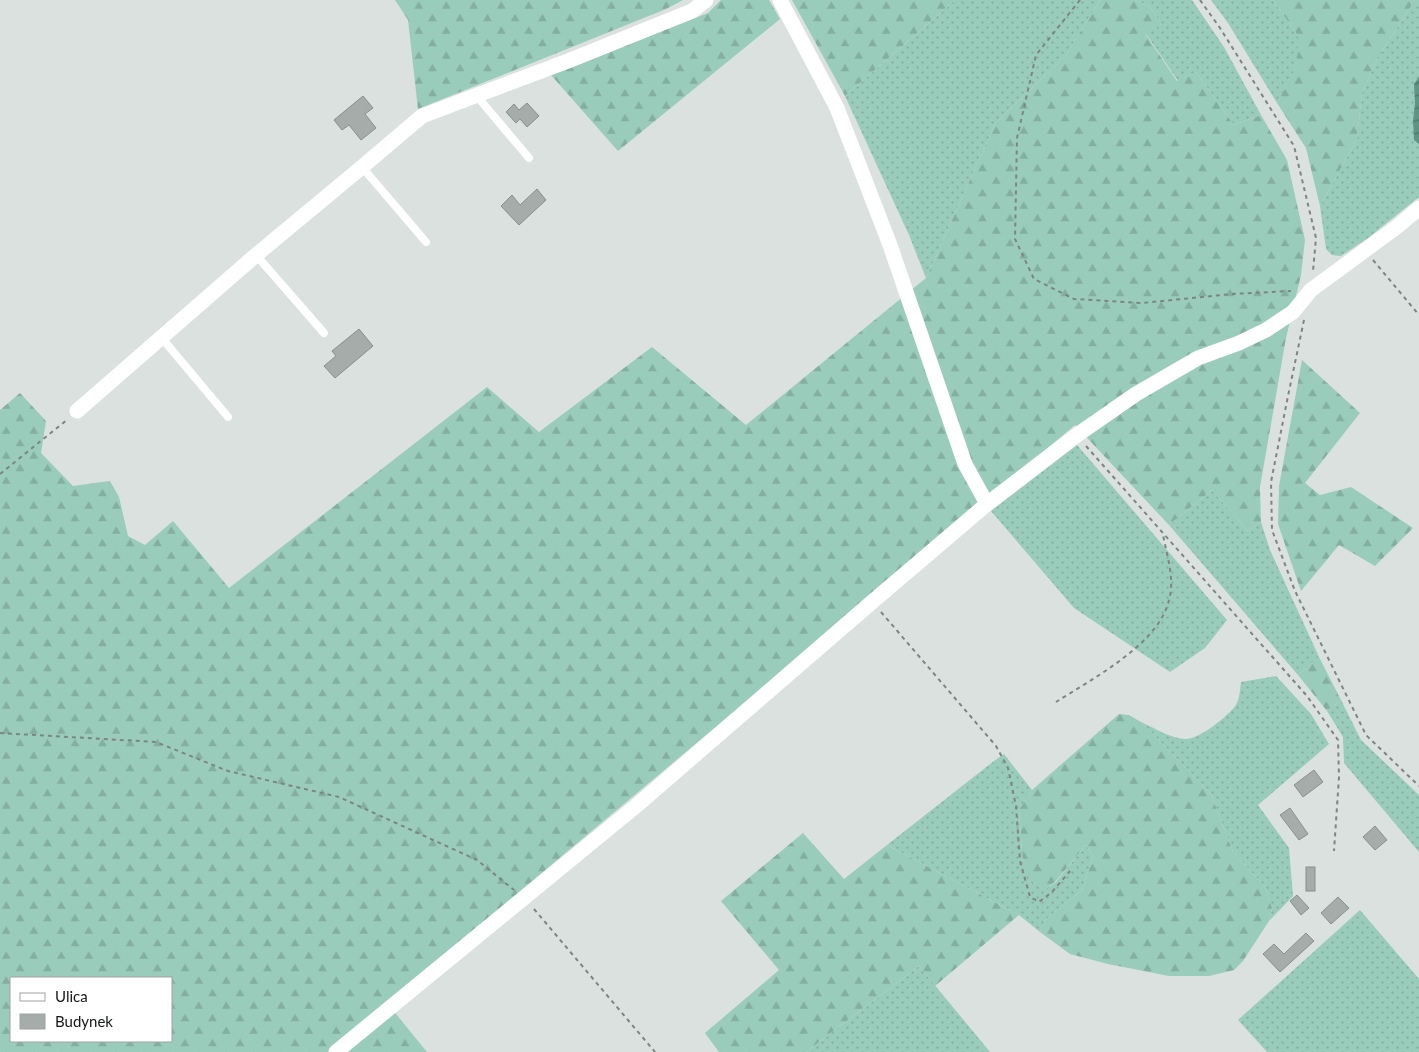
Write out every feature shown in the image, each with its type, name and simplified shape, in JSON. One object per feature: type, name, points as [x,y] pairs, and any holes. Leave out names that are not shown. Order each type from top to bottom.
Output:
[{"type":"street","points":[[78,411],[256,255],[422,116],[568,61],[692,11],[706,0]]},
{"type":"street","points":[[780,0],[837,108],[890,245],[966,464],[987,504]]},
{"type":"street","points":[[336,1052],[636,806],[987,504],[1077,434],[1136,394],[1198,358],[1239,343],[1266,330],[1292,312],[1311,290],[1398,226],[1419,208]]},
{"type":"lane","points":[[478,95],[529,158]]},
{"type":"lane","points":[[362,167],[426,242]]},
{"type":"lane","points":[[256,255],[324,333]]},
{"type":"lane","points":[[161,337],[228,417]]},
{"type":"path","points":[[1080,0],[1036,55],[1017,138],[1015,239],[1034,279],[1074,298],[1142,303],[1232,294],[1311,290],[1316,238],[1294,146],[1220,28],[1200,0]]},
{"type":"path","points":[[1365,250],[1419,315]]},
{"type":"path","points":[[1305,319],[1271,482],[1272,530],[1295,591],[1366,735],[1419,786]]},
{"type":"path","points":[[0,474],[78,411]]},
{"type":"path","points":[[1077,434],[1307,696],[1338,740],[1339,777],[1334,851]]},
{"type":"path","points":[[1056,702],[1123,658],[1151,634],[1162,618],[1170,600],[1171,575],[1163,533]]},
{"type":"path","points":[[872,602],[996,746],[1008,768],[1016,806],[1020,861],[1030,897],[1039,902],[1052,892],[1070,871]]},
{"type":"path","points":[[0,733],[156,742],[228,770],[339,797],[477,860],[524,898],[655,1052]]},
{"type":"green space","points":[[395,0],[683,0],[666,9],[418,109],[408,20]]},
{"type":"green space","points":[[721,0],[769,0],[780,19],[618,151],[551,75],[708,13]]},
{"type":"green space","points":[[792,0],[955,0],[845,96]]},
{"type":"green space","points":[[955,0],[1100,0],[1066,55],[995,124],[926,278],[909,235],[845,96]]},
{"type":"green space","points":[[1100,0],[1135,0],[1149,6],[1162,24],[1146,35],[1177,81],[1196,72],[1234,125],[1261,115],[1287,160],[1305,240],[1301,275],[1286,338],[1260,487],[1261,522],[1248,531],[1212,490],[1169,525],[1075,425],[387,1003],[427,1052],[0,1052],[0,410],[20,393],[46,421],[41,453],[73,486],[110,481],[119,497],[128,536],[145,545],[173,521],[229,588],[487,387],[539,432],[652,347],[746,425],[926,278],[995,124],[1066,55]]},
{"type":"green space","points":[[1135,0],[1192,0],[1224,47],[1261,115],[1234,125],[1196,72],[1178,81],[1146,34],[1162,24],[1149,6]]},
{"type":"green space","points":[[1211,0],[1273,0],[1298,36],[1298,65],[1277,103],[1228,23]]},
{"type":"green space","points":[[1273,0],[1415,0],[1378,57],[1362,93],[1357,139],[1320,206],[1306,148],[1277,103],[1297,65],[1298,36]]},
{"type":"green space","points":[[1415,0],[1419,0],[1419,197],[1368,238],[1341,256],[1332,255],[1326,249],[1320,206],[1357,139],[1362,93],[1378,57]]},
{"type":"green space","points":[[1302,360],[1360,413],[1305,483],[1320,495],[1351,487],[1413,528],[1375,566],[1339,545],[1301,591],[1278,524],[1279,486]]},
{"type":"green space","points":[[1077,445],[1227,620],[1205,648],[1170,672],[1074,608],[991,511]]},
{"type":"green space","points":[[1212,490],[1248,531],[1261,522],[1270,550],[1319,657],[1298,675],[1169,525]]},
{"type":"green space","points":[[1319,657],[1341,700],[1327,711],[1298,675]]},
{"type":"green space","points":[[1276,676],[1311,714],[1329,744],[1258,805],[1289,848],[1293,896],[1269,921],[1272,908],[1265,887],[1233,852],[1211,794],[1141,722],[1173,737],[1185,739],[1198,736],[1220,721],[1236,705],[1240,694],[1241,682]]},
{"type":"green space","points":[[1341,700],[1361,740],[1419,795],[1419,852],[1344,763],[1343,737],[1327,711]]},
{"type":"green space","points":[[1119,714],[1129,715],[1141,722],[1211,794],[1233,852],[1265,887],[1272,908],[1269,921],[1243,961],[1234,970],[1209,976],[1169,976],[1108,964],[1070,954],[1040,932],[1045,920],[1082,890],[1093,856],[1086,845],[1056,881],[1047,888],[1035,886],[1023,865],[1019,810],[1032,790]]},
{"type":"green space","points":[[1004,754],[1032,790],[1019,810],[1023,864],[1047,888],[1056,882],[1086,845],[1093,856],[1082,890],[1045,920],[1040,932],[1019,915],[887,845]]},
{"type":"green space","points":[[803,833],[844,879],[887,845],[1019,915],[935,986],[919,966],[806,1052],[719,1052],[705,1033],[779,970],[721,901]]},
{"type":"green space","points":[[1360,910],[1419,979],[1419,1052],[1267,1052],[1238,1020]]},
{"type":"green space","points":[[919,966],[990,1052],[806,1052]]},
{"type":"water","points":[[1419,77],[1419,144],[1414,140],[1413,121],[1415,103],[1414,84]]},
{"type":"building","points":[[363,96],[373,108],[365,114],[376,128],[361,140],[349,125],[342,130],[334,120]]},
{"type":"building","points":[[527,103],[539,116],[527,127],[520,119],[516,123],[506,112],[514,104],[519,110]]},
{"type":"building","points":[[537,189],[546,200],[519,225],[501,206],[512,195],[520,205]]},
{"type":"building","points":[[359,329],[373,346],[335,378],[324,366],[336,356],[332,351]]},
{"type":"building","points":[[1314,770],[1323,782],[1303,797],[1294,785]]},
{"type":"building","points":[[1290,808],[1308,834],[1299,840],[1280,815]]},
{"type":"building","points":[[1375,826],[1387,840],[1375,850],[1363,837]]},
{"type":"building","points":[[1306,867],[1315,867],[1315,891],[1306,891]]},
{"type":"building","points":[[1297,895],[1309,908],[1301,915],[1290,901]]},
{"type":"building","points":[[1338,897],[1349,908],[1331,924],[1321,913]]},
{"type":"building","points":[[1306,933],[1314,941],[1280,972],[1263,954],[1274,944],[1284,954]]}]
